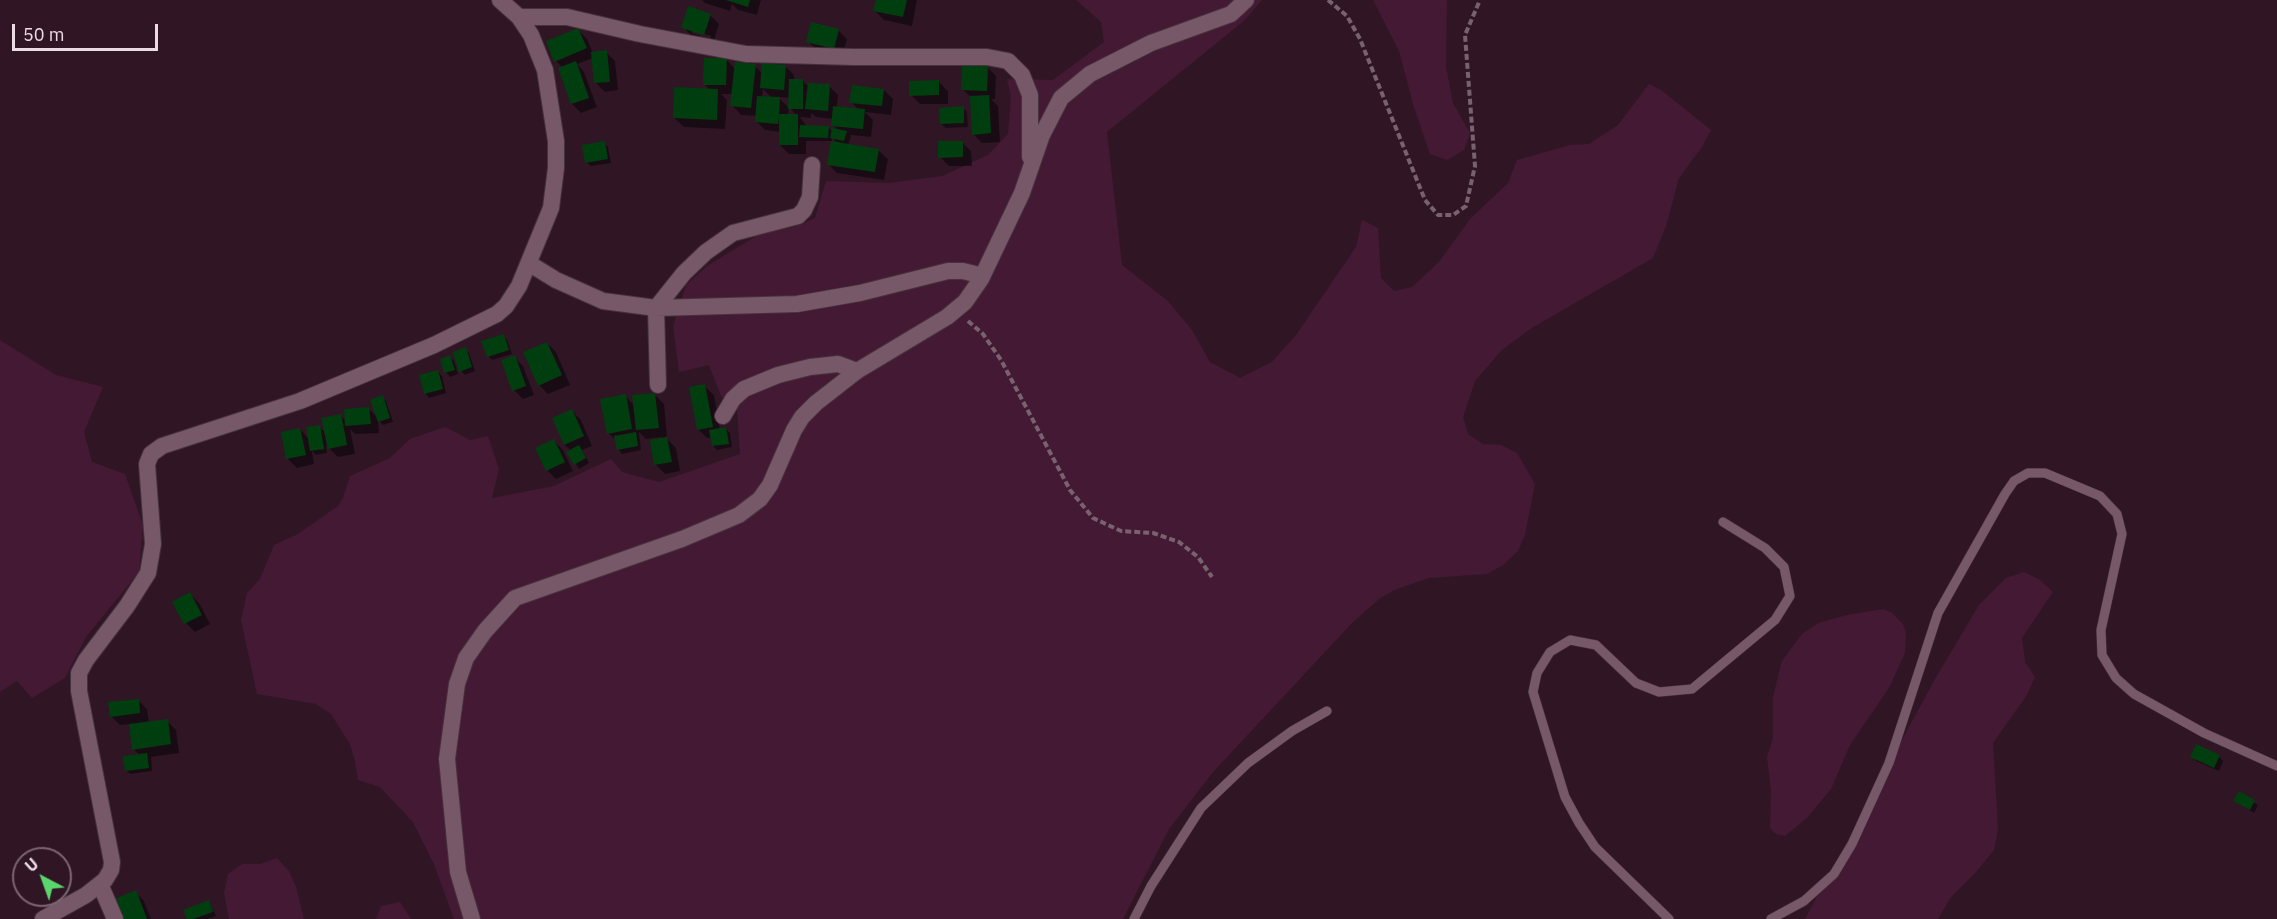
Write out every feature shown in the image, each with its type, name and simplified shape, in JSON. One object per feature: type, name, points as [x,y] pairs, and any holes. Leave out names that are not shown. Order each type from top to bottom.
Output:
[{"type":"street","points":[[43,919],[86,896],[109,875],[112,862],[79,691],[80,673],[86,660],[127,606],[148,573],[153,544],[147,464],[152,454],[162,446],[290,405],[358,378],[489,320],[506,306],[530,264],[551,208],[556,168],[556,141],[545,70],[531,35],[519,17],[500,0]]},
{"type":"street","points":[[472,919],[458,872],[447,759],[457,684],[466,658],[485,631],[515,598],[682,539],[739,515],[760,499],[770,485],[802,417],[857,371],[956,310],[965,302],[981,279],[1022,193],[1042,135],[1061,98],[1090,74],[1151,43],[1231,14],[1246,0]]},
{"type":"street","points":[[519,17],[567,17],[640,34],[746,54],[987,57],[1008,61],[1022,75],[1030,95],[1030,169]]},
{"type":"street","points":[[658,385],[656,308],[684,273],[706,252],[733,233],[798,216],[804,210],[810,197],[812,165]]},
{"type":"street","points":[[530,264],[556,280],[603,301],[656,308],[797,304],[860,293],[948,271],[963,271],[975,274],[981,279]]},
{"type":"street","points":[[723,416],[744,389],[778,375],[838,364],[857,371]]},
{"type":"street","points":[[100,884],[115,919]]},
{"type":"lane","points":[[1771,919],[1804,901],[1834,874],[1852,844],[1889,763],[1938,613],[2005,494],[2014,481],[2028,473],[2045,473],[2100,496],[2117,514],[2122,534],[2101,630],[2102,655],[2116,678],[2134,694],[2204,733],[2277,766]]},
{"type":"lane","points":[[1669,919],[1595,847],[1579,823],[1564,797],[1533,692],[1537,673],[1550,652],[1570,640],[1596,645],[1636,683],[1659,692],[1692,688],[1775,620],[1790,596],[1784,567],[1766,548],[1723,522]]},
{"type":"lane","points":[[1134,919],[1151,886],[1201,808],[1248,763],[1292,731],[1327,711]]},
{"type":"path","points":[[1328,0],[1347,16],[1360,39],[1425,200],[1438,215],[1453,215],[1466,206],[1475,166],[1465,35],[1480,0]]},
{"type":"path","points":[[956,310],[983,334],[1001,360],[1070,490],[1093,518],[1121,531],[1153,533],[1179,542],[1198,557],[1212,577]]},
{"type":"shaded area","points":[[1076,0],[1262,0],[1245,20],[1107,132],[1122,265],[1168,301],[1192,330],[1210,362],[1240,378],[1272,362],[1296,335],[1356,247],[1362,220],[1378,228],[1381,278],[1394,291],[1412,287],[1439,262],[1470,219],[1508,183],[1517,160],[1570,145],[1589,144],[1618,125],[1649,84],[1661,90],[1711,130],[1702,147],[1679,178],[1666,226],[1653,258],[1530,329],[1502,350],[1475,381],[1463,417],[1468,434],[1483,444],[1501,445],[1517,453],[1535,484],[1525,535],[1518,551],[1503,565],[1487,574],[1429,578],[1394,590],[1379,599],[1352,623],[1214,771],[1169,829],[1123,919],[454,919],[434,864],[413,822],[380,787],[358,780],[350,744],[331,714],[316,704],[257,694],[241,620],[247,593],[260,579],[274,545],[298,534],[338,506],[350,476],[390,458],[410,439],[445,427],[470,440],[488,436],[499,469],[492,498],[554,486],[611,459],[622,472],[659,482],[740,454],[737,409],[721,396],[709,365],[679,372],[673,326],[686,285],[707,266],[761,233],[794,227],[815,218],[826,181],[889,183],[942,176],[988,155],[1008,134],[1011,97],[1007,79],[1053,80],[1104,42],[1101,22]]},
{"type":"shaded area","points":[[1373,0],[1447,0],[1446,67],[1453,103],[1470,133],[1464,150],[1447,160],[1430,154],[1413,104],[1399,51]]},
{"type":"shaded area","points":[[0,340],[56,375],[103,387],[84,432],[92,462],[125,474],[143,525],[139,572],[86,637],[65,678],[32,698],[17,681],[0,692]]},
{"type":"shaded area","points":[[2024,572],[2040,580],[2053,592],[2022,638],[2025,662],[2035,677],[2027,695],[1993,743],[1998,829],[1994,850],[1951,897],[1938,919],[1805,919],[1935,679],[1979,605],[2006,578]]},
{"type":"shaded area","points":[[1883,609],[1891,612],[1903,624],[1906,633],[1905,653],[1889,688],[1850,745],[1831,789],[1807,818],[1785,836],[1776,834],[1770,828],[1771,792],[1767,757],[1773,738],[1773,697],[1782,661],[1802,634],[1818,623]]},
{"type":"shaded area","points":[[277,858],[289,871],[296,887],[304,919],[229,919],[224,893],[228,874],[242,864],[260,864]]},
{"type":"shaded area","points":[[400,902],[411,919],[376,919],[381,906]]},
{"type":"building","points":[[726,0],[750,0],[748,7]]},
{"type":"building","points":[[876,0],[907,0],[903,17],[873,11]]},
{"type":"building","points":[[688,6],[711,14],[704,35],[681,28]]},
{"type":"building","points":[[811,22],[839,29],[834,49],[806,42]]},
{"type":"building","points":[[578,28],[587,48],[554,62],[546,41]]},
{"type":"building","points":[[607,50],[610,82],[594,83],[591,52]]},
{"type":"building","points":[[704,58],[727,58],[726,85],[703,85]]},
{"type":"building","points":[[576,61],[589,98],[571,104],[558,68]]},
{"type":"building","points":[[735,62],[756,64],[751,108],[730,106]]},
{"type":"building","points":[[762,63],[786,65],[784,90],[760,88]]},
{"type":"building","points":[[962,65],[988,65],[987,91],[961,90]]},
{"type":"building","points":[[789,79],[803,79],[803,109],[788,109]]},
{"type":"building","points":[[939,80],[939,95],[909,96],[909,81]]},
{"type":"building","points":[[808,83],[830,84],[828,111],[805,109]]},
{"type":"building","points":[[852,85],[884,89],[882,106],[849,103]]},
{"type":"building","points":[[674,87],[718,89],[717,120],[673,118]]},
{"type":"building","points":[[989,95],[991,133],[972,135],[970,96]]},
{"type":"building","points":[[757,96],[780,97],[779,114],[798,114],[798,145],[779,145],[779,117],[778,124],[755,122]]},
{"type":"building","points":[[833,106],[865,109],[863,129],[831,126]]},
{"type":"building","points":[[964,106],[964,123],[940,124],[939,108]]},
{"type":"building","points":[[800,125],[829,126],[828,138],[799,137]]},
{"type":"building","points":[[832,128],[847,131],[844,141],[830,138]]},
{"type":"building","points":[[605,141],[608,159],[585,163],[582,145]]},
{"type":"building","points":[[831,141],[879,149],[875,172],[827,165]]},
{"type":"building","points":[[938,141],[963,141],[963,157],[938,158]]},
{"type":"building","points":[[504,334],[509,350],[487,357],[481,341]]},
{"type":"building","points":[[547,342],[562,375],[538,386],[523,352]]},
{"type":"building","points":[[466,347],[472,367],[459,372],[453,352]]},
{"type":"building","points":[[450,355],[455,370],[444,373],[440,359]]},
{"type":"building","points":[[515,355],[526,386],[512,391],[501,360]]},
{"type":"building","points":[[438,370],[443,389],[424,394],[419,375]]},
{"type":"building","points":[[705,384],[713,427],[697,430],[689,387]]},
{"type":"building","points":[[655,393],[659,428],[636,430],[632,395]]},
{"type":"building","points":[[626,394],[632,429],[607,434],[600,399]]},
{"type":"building","points":[[383,395],[390,418],[378,422],[370,400]]},
{"type":"building","points":[[369,407],[371,424],[345,426],[344,409]]},
{"type":"building","points":[[572,409],[584,436],[564,445],[552,418]]},
{"type":"building","points":[[341,414],[347,445],[328,449],[321,418]]},
{"type":"building","points":[[320,425],[324,449],[310,451],[306,427]]},
{"type":"building","points":[[726,427],[729,444],[712,446],[709,430]]},
{"type":"building","points":[[300,428],[306,455],[286,459],[281,432]]},
{"type":"building","points":[[636,432],[638,446],[617,450],[614,436]]},
{"type":"building","points":[[667,437],[672,462],[654,465],[650,440]]},
{"type":"building","points":[[554,439],[565,462],[546,471],[535,448]]},
{"type":"building","points":[[579,445],[586,458],[574,465],[566,452]]},
{"type":"building","points":[[190,592],[202,615],[184,624],[172,602]]},
{"type":"building","points":[[139,699],[140,713],[110,717],[108,702]]},
{"type":"building","points":[[168,719],[171,744],[132,750],[129,724]]},
{"type":"building","points":[[2196,744],[2220,755],[2214,768],[2190,757]]},
{"type":"building","points":[[147,753],[149,768],[125,771],[123,756]]},
{"type":"building","points":[[2239,791],[2255,800],[2250,810],[2233,801]]},
{"type":"building","points":[[136,890],[147,919],[117,919],[110,901]]},
{"type":"building","points":[[209,900],[213,912],[187,919],[183,910]]}]
